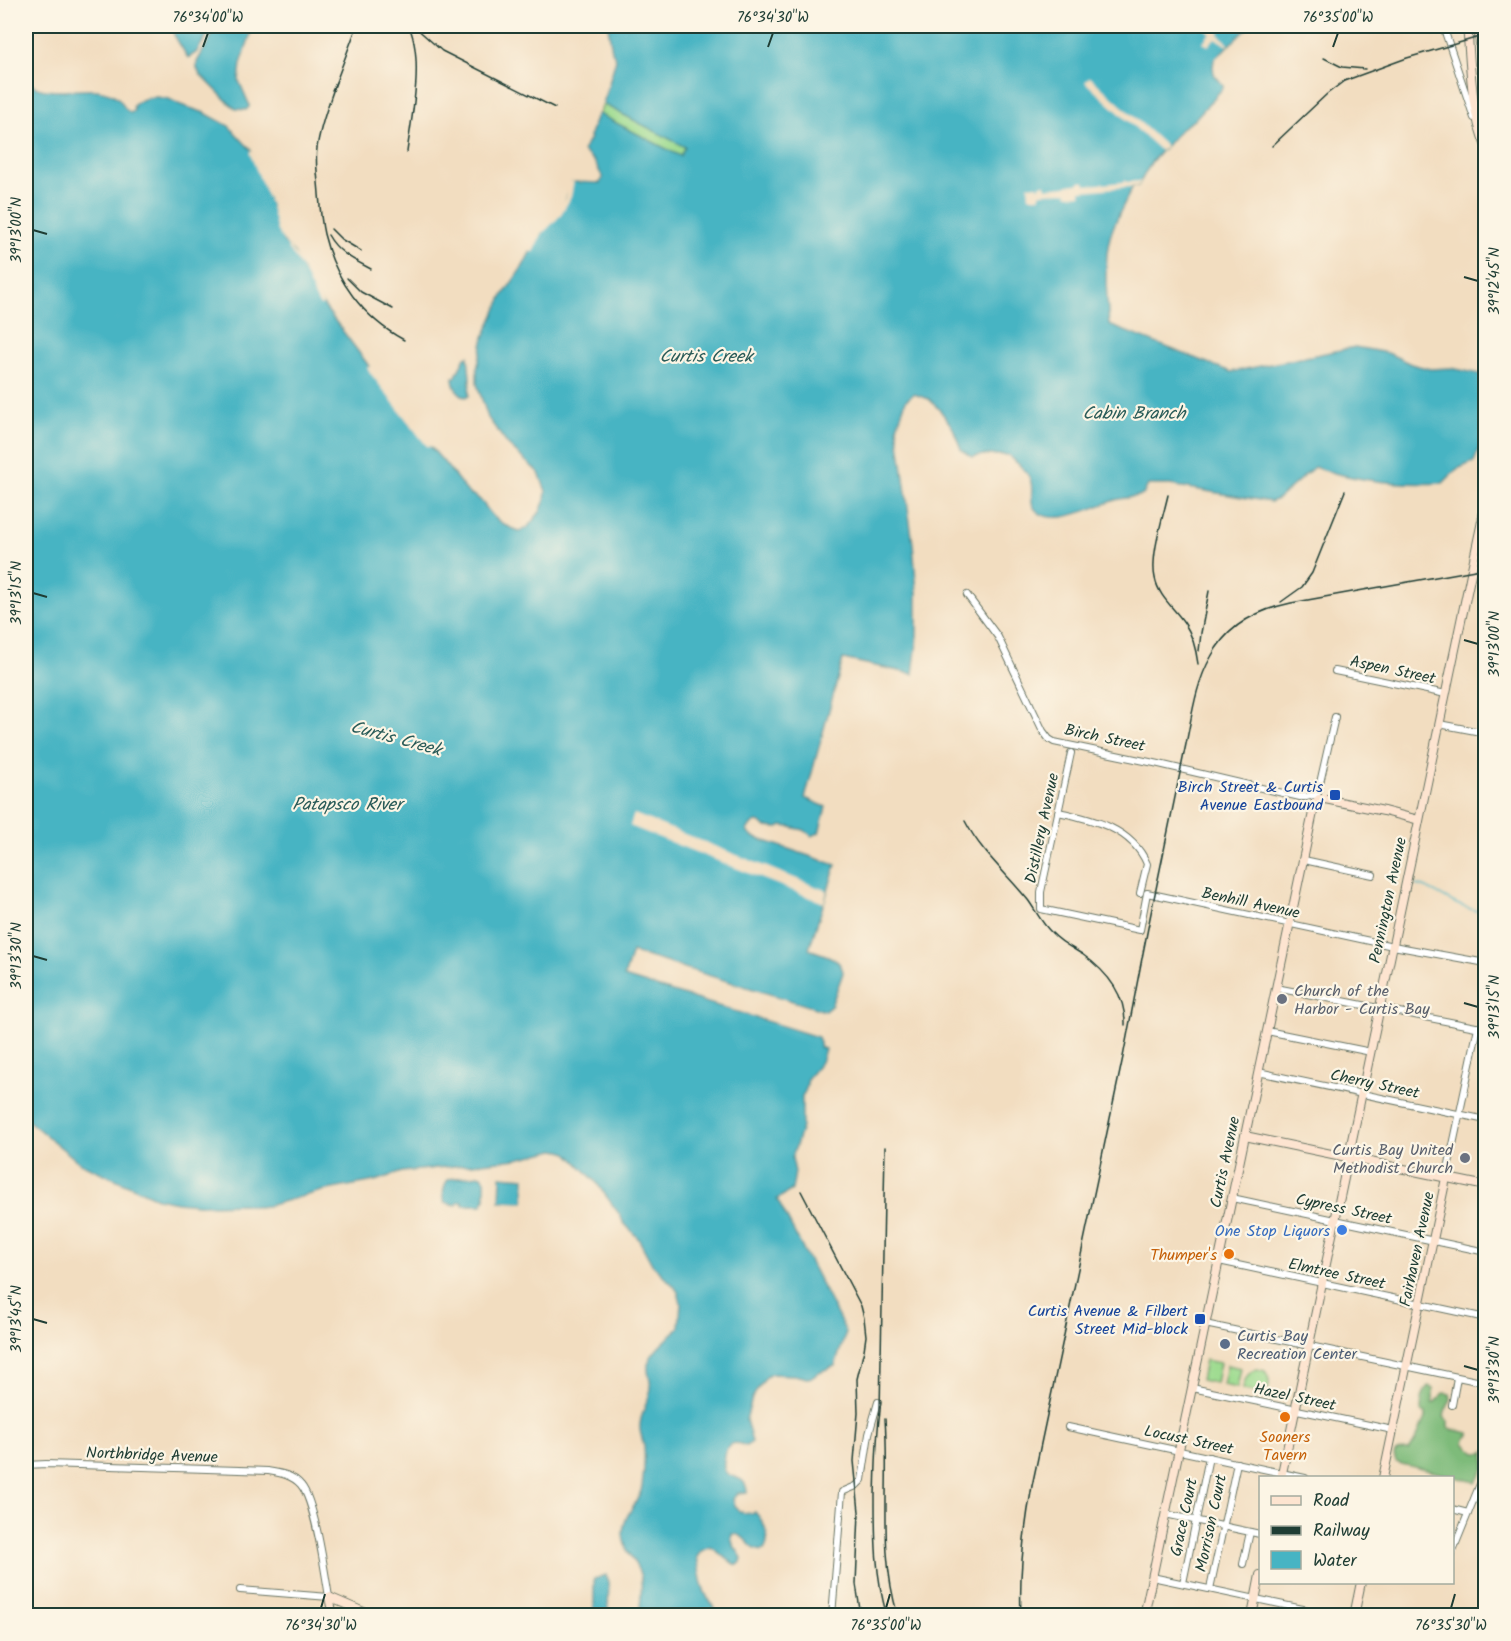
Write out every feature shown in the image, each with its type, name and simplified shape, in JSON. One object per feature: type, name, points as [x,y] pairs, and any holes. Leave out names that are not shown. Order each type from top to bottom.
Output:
[{"type":"main road","points":[[1467,26],[1480,133],[1485,146]]},
{"type":"main road","points":[[1478,26],[1485,96]]},
{"type":"main road","points":[[1483,71],[1485,42]]},
{"type":"main road","name":"Pennington Avenue","points":[[1281,1475],[1485,504]]},
{"type":"main road","name":"Birch Street","points":[[1318,797],[1419,820]]},
{"type":"main road","name":"Curtis Avenue","points":[[1143,1616],[1314,806],[1318,797]]},
{"type":"main road","points":[[1402,816],[1413,820],[1414,824],[1403,897]]},
{"type":"main road","points":[[1245,1136],[1485,1186]]},
{"type":"main road","name":"Fairhaven Avenue","points":[[1383,1476],[1446,1178]]},
{"type":"main road","points":[[1252,1616],[1259,1581]]},
{"type":"main road","points":[[1354,1616],[1361,1584]]},
{"type":"main road","points":[[329,1597],[333,1616]]},
{"type":"main road","points":[[329,1597],[373,1616]]},
{"type":"street","points":[[1443,26],[1480,133]]},
{"type":"street","name":"Birch Street","points":[[968,595],[998,637],[1043,731],[1054,742],[1300,797],[1318,797]]},
{"type":"street","name":"Aspen Street","points":[[1335,671],[1446,694]]},
{"type":"street","name":"Curtis Avenue","points":[[1318,797],[1335,717]]},
{"type":"street","points":[[1439,724],[1485,734]]},
{"type":"street","name":"Distillery Avenue","points":[[1041,909],[1041,892],[1071,753]]},
{"type":"street","points":[[1058,812],[1090,818],[1125,836],[1136,847],[1146,864],[1140,893]]},
{"type":"street","points":[[1304,860],[1373,875]]},
{"type":"street","name":"Benhill Avenue","points":[[1041,909],[1140,930],[1148,893],[1393,946],[1485,963]]},
{"type":"street","points":[[1276,988],[1485,1029]]},
{"type":"street","name":"Fairhaven Avenue","points":[[1446,1178],[1478,1027]]},
{"type":"street","points":[[1267,1031],[1371,1052]]},
{"type":"street","name":"Cherry Street","points":[[1258,1072],[1485,1120]]},
{"type":"street","name":"Cypress Street","points":[[1232,1198],[1485,1252]]},
{"type":"street","name":"Elmtree Street","points":[[1219,1261],[1485,1318]]},
{"type":"street","points":[[1205,1324],[1485,1383]]},
{"type":"street","points":[[1452,1405],[1457,1377]]},
{"type":"street","name":"Hazel Street","points":[[1192,1388],[1393,1430]]},
{"type":"street","points":[[832,1616],[842,1492],[856,1486],[862,1480],[869,1434],[878,1402]]},
{"type":"street","name":"Locust Street","points":[[1068,1427],[1237,1463],[1281,1475]]},
{"type":"street","name":"Grace Court","points":[[1183,1583],[1209,1457]]},
{"type":"street","name":"Morrison Court","points":[[1210,1589],[1237,1463]]},
{"type":"street","name":"Northbridge Avenue","points":[[26,1465],[285,1474],[302,1485],[309,1497],[329,1597]]},
{"type":"street","points":[[1454,1548],[1485,1474]]},
{"type":"street","points":[[1454,1510],[1468,1513]]},
{"type":"street","points":[[1165,1514],[1259,1534]]},
{"type":"street","points":[[1243,1564],[1250,1532]]},
{"type":"street","points":[[1152,1577],[1336,1616]]},
{"type":"street","points":[[240,1590],[329,1597]]},
{"type":"street","points":[[1474,1616],[1485,1608]]},
{"type":"green space","points":[[603,104],[685,146],[680,156],[599,114]]},
{"type":"green space","points":[[1205,1360],[1220,1363],[1216,1383],[1201,1380]]},
{"type":"green space","points":[[1227,1365],[1241,1368],[1237,1388],[1223,1385]]},
{"type":"green space","points":[[1257,1369],[1265,1371],[1268,1377],[1269,1385],[1265,1394],[1243,1390],[1247,1377]]},
{"type":"green space","points":[[1428,1386],[1433,1388],[1433,1403],[1444,1393],[1450,1394],[1451,1399],[1444,1417],[1449,1421],[1450,1429],[1469,1433],[1464,1443],[1476,1453],[1484,1453],[1485,1450],[1485,1467],[1475,1482],[1396,1462],[1395,1452],[1409,1450],[1426,1416],[1426,1413],[1421,1411],[1423,1395]]},
{"type":"water","points":[[172,26],[213,26],[196,53],[188,58],[174,35]]},
{"type":"water","points":[[217,26],[253,26],[241,64],[239,81],[249,104],[246,110],[236,109],[200,74],[197,68],[197,62]]},
{"type":"water","name":"Patapsco River","points":[[608,26],[1250,26],[1214,59],[1214,74],[1223,88],[1152,161],[1138,186],[1133,186],[1117,217],[1110,237],[1107,259],[1109,325],[1231,372],[1355,347],[1388,353],[1411,364],[1430,369],[1451,368],[1485,375],[1485,442],[1480,446],[1474,462],[1457,469],[1443,483],[1378,481],[1346,476],[1314,467],[1279,498],[1271,502],[1170,485],[1148,485],[1143,495],[1115,500],[1060,517],[1049,517],[1040,513],[1033,506],[1030,478],[1022,467],[1008,455],[972,457],[961,449],[953,428],[929,399],[914,394],[906,400],[897,427],[913,544],[917,592],[917,642],[913,674],[843,659],[805,798],[826,807],[819,833],[812,836],[804,830],[782,826],[765,827],[756,822],[747,830],[753,837],[836,865],[809,949],[830,957],[842,968],[843,973],[831,1006],[825,1011],[632,952],[624,977],[818,1037],[819,1047],[825,1049],[821,1062],[808,1078],[802,1097],[802,1127],[792,1158],[795,1172],[792,1190],[777,1199],[846,1332],[835,1366],[813,1377],[771,1374],[765,1378],[752,1398],[746,1420],[752,1442],[746,1446],[734,1443],[727,1449],[725,1471],[742,1480],[747,1492],[738,1493],[733,1499],[734,1503],[743,1513],[755,1512],[764,1525],[767,1540],[764,1550],[759,1550],[741,1537],[732,1534],[733,1543],[742,1558],[738,1565],[711,1547],[701,1551],[697,1557],[702,1584],[716,1615],[640,1615],[640,1574],[625,1545],[623,1533],[628,1515],[642,1487],[644,1446],[640,1423],[651,1388],[648,1364],[654,1352],[679,1327],[681,1303],[674,1286],[652,1264],[638,1238],[623,1222],[596,1182],[568,1153],[555,1150],[517,1159],[402,1172],[375,1181],[322,1191],[267,1206],[207,1205],[157,1198],[80,1163],[26,1119],[26,86],[31,84],[37,88],[53,91],[103,91],[117,97],[131,113],[134,110],[133,106],[147,98],[169,99],[205,113],[229,126],[252,151],[284,242],[294,253],[321,302],[413,427],[469,494],[480,500],[499,521],[519,531],[527,528],[540,512],[546,491],[539,473],[508,445],[488,418],[477,384],[477,369],[484,337],[502,297],[523,266],[537,239],[562,209],[572,182],[600,183],[603,178],[594,161],[583,151],[590,138],[597,115],[680,156],[685,147],[603,104],[616,59],[612,51]]},
{"type":"water","points":[[468,356],[469,396],[465,397],[456,389],[453,377],[455,378],[465,357]]},
{"type":"water","points":[[478,1175],[485,1180],[485,1199],[482,1205],[463,1205],[463,1202],[458,1202],[457,1205],[445,1203],[445,1184],[449,1179]]},
{"type":"water","points":[[501,1176],[525,1178],[524,1202],[500,1201]]},
{"type":"water","points":[[606,1575],[609,1585],[609,1615],[594,1615],[594,1579]]},
{"type":"pier","points":[[1202,26],[1215,28],[1220,33],[1219,35],[1230,44],[1227,46],[1215,38],[1208,46],[1203,42],[1210,33]]},
{"type":"pier","points":[[1090,77],[1166,146],[1161,151],[1085,82]]},
{"type":"pier","points":[[253,150],[286,242],[305,268],[323,304],[321,306],[303,270],[277,231],[271,206],[250,154]]},
{"type":"pier","points":[[1124,180],[1126,182],[1141,181],[1138,186],[1081,191],[1081,194],[1069,195],[1066,192],[1041,193],[1039,197],[1029,196],[1028,186],[1038,185],[1039,188],[1040,185],[1045,184],[1046,188],[1079,182],[1085,182],[1086,185],[1124,182]]},
{"type":"pier","points":[[574,181],[571,197],[560,216],[542,234],[533,252],[527,251],[535,237],[560,208],[566,197],[569,182]]},
{"type":"pier","points":[[367,367],[374,370],[431,446],[426,445]]},
{"type":"pier","points":[[634,814],[827,891],[824,903],[630,826]]},
{"type":"waterway","points":[[1416,885],[1486,915]]},
{"type":"railway","points":[[332,90],[357,26]]},
{"type":"railway","points":[[407,152],[416,88],[416,55],[409,26]]},
{"type":"railway","points":[[414,26],[442,51],[555,108]]},
{"type":"railway","points":[[1272,146],[1344,81],[1407,58],[1486,35]]},
{"type":"railway","points":[[1324,58],[1342,67],[1365,69]]},
{"type":"railway","points":[[336,82],[322,123],[316,154],[324,234],[335,267],[353,296],[376,321],[404,340]]},
{"type":"railway","points":[[331,229],[341,239],[361,251]]},
{"type":"railway","points":[[328,235],[342,251],[371,269]]},
{"type":"railway","points":[[347,278],[361,292],[393,309]]},
{"type":"railway","points":[[1281,602],[1302,587],[1312,573],[1345,491]]},
{"type":"railway","points":[[1168,495],[1154,559],[1155,578],[1164,597],[1190,633],[1198,664]]},
{"type":"railway","points":[[1021,1616],[1023,1551],[1032,1486],[1112,1111],[1193,711],[1206,667],[1225,636],[1244,621],[1266,610],[1291,603],[1486,568]]},
{"type":"railway","points":[[1199,651],[1209,591]]},
{"type":"railway","points":[[965,821],[978,843],[1028,900],[1048,929],[1062,942],[1091,961],[1113,984],[1122,1003],[1125,1025]]},
{"type":"railway","points":[[885,1147],[880,1411],[876,1453],[875,1511],[878,1571],[887,1616]]},
{"type":"railway","points":[[801,1191],[861,1306],[864,1318],[866,1336],[857,1379],[858,1413],[854,1461],[859,1512],[856,1584],[861,1616]]},
{"type":"railway","points":[[885,1419],[886,1543],[892,1592],[898,1616]]},
{"type":"place","name":"Birch Street & Curtis Avenue Eastbound","points":[[1335,795]]},
{"type":"place","name":"Church of the Harbor - Curtis Bay","points":[[1282,999]]},
{"type":"place","name":"Curtis Bay United Methodist Church","points":[[1465,1158]]},
{"type":"place","name":"One Stop Liquors","points":[[1342,1230]]},
{"type":"place","name":"Thumper's","points":[[1229,1254]]},
{"type":"place","name":"Curtis Avenue & Filbert Street Mid-block","points":[[1200,1319]]},
{"type":"place","name":"Curtis Bay Recreation Center","points":[[1225,1344]]},
{"type":"place","name":"Sooners Tavern","points":[[1285,1417]]},
{"type":"water label","name":"Curtis Creek","points":[[706,356]]},
{"type":"water label","name":"Cabin Branch","points":[[1134,413]]},
{"type":"water label","name":"Curtis Creek","points":[[396,738]]}]
